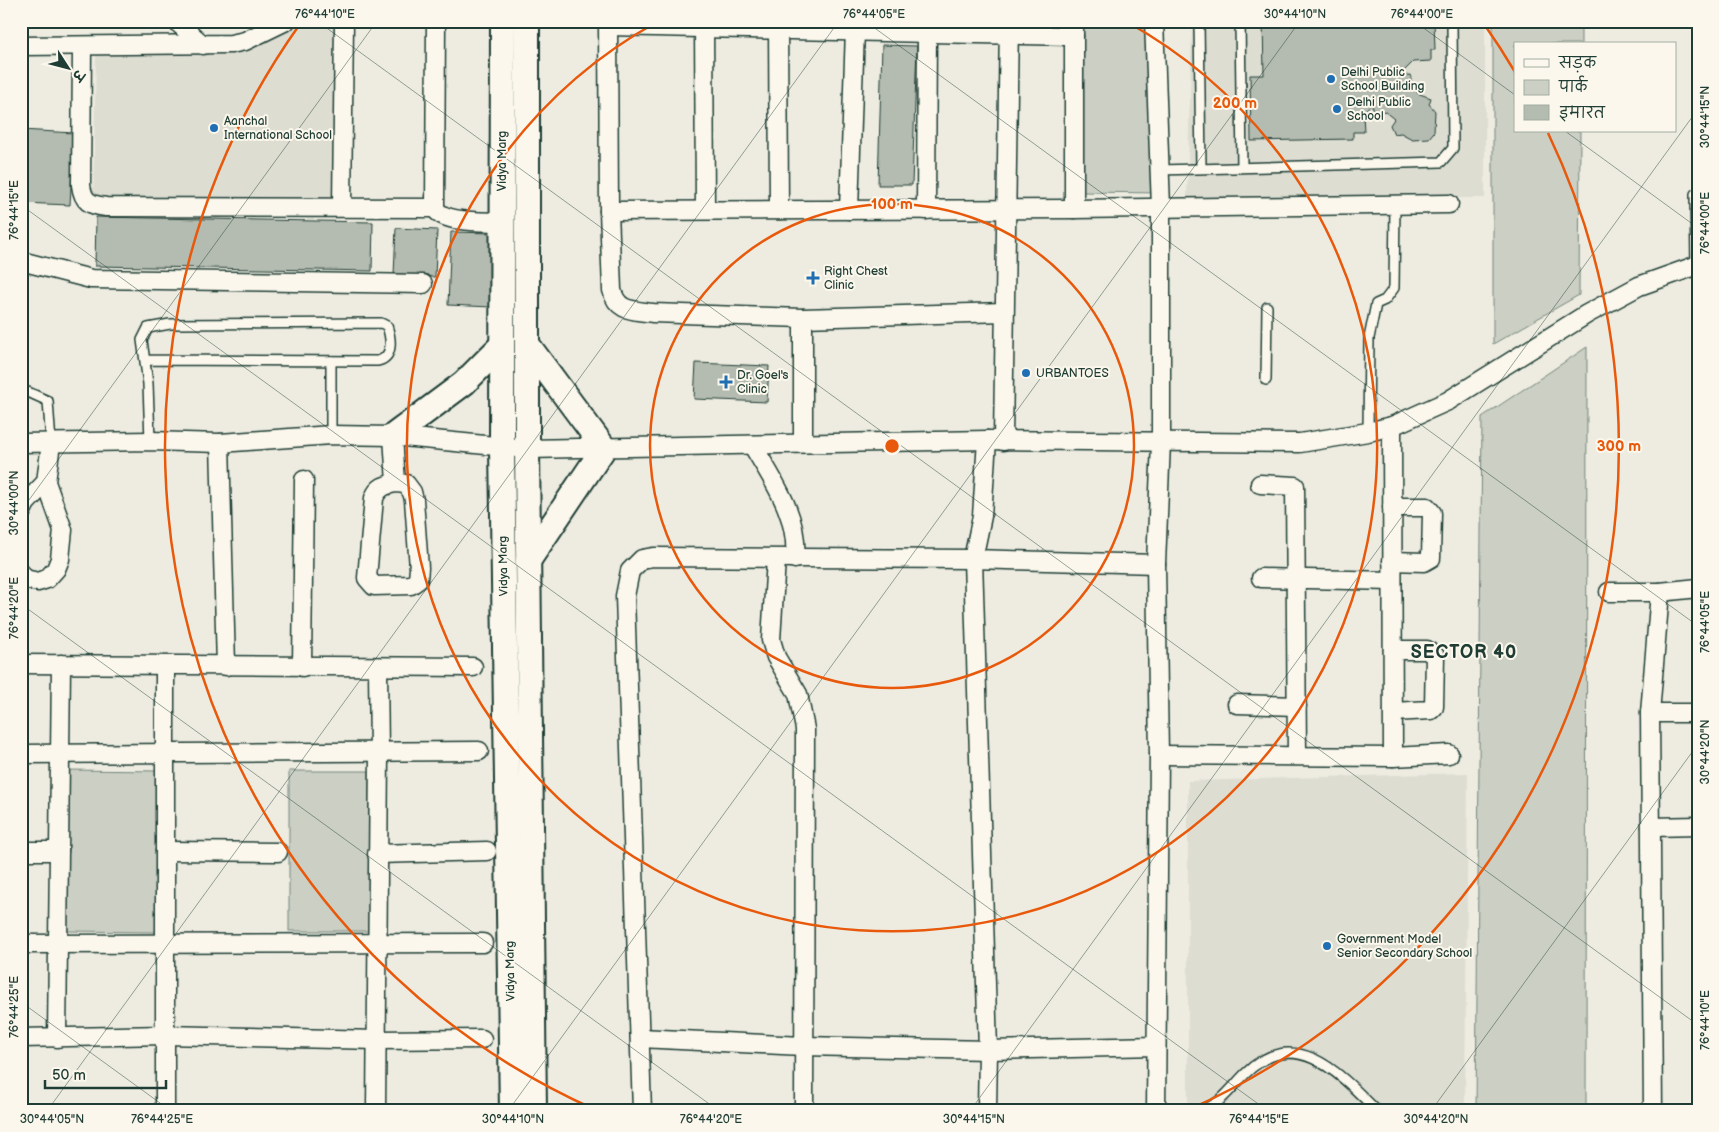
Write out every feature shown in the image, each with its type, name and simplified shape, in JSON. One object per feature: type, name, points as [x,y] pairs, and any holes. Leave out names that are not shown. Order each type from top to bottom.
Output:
[{"type":"main road","name":"Vidya Marg","points":[[503,21],[502,448],[512,1111]]},
{"type":"main road","name":"Vidya Marg","points":[[527,21],[527,449],[534,1111]]},
{"type":"main road","points":[[527,344],[604,448],[528,561]]},
{"type":"main road","points":[[393,436],[464,383],[502,346]]},
{"type":"street","points":[[176,21],[203,45]]},
{"type":"street","points":[[21,46],[231,44],[253,30],[286,21]]},
{"type":"street","points":[[342,207],[344,21]]},
{"type":"street","points":[[436,21],[435,208],[438,213],[446,218],[502,222]]},
{"type":"street","points":[[1154,21],[1161,207],[1161,442],[1156,564],[1159,755],[1156,1111]]},
{"type":"street","points":[[1004,312],[803,318],[653,313],[620,306],[614,301],[612,290],[609,211],[608,24],[778,25],[927,31],[960,26],[1074,28],[1074,209]]},
{"type":"street","points":[[704,25],[705,210]]},
{"type":"street","points":[[778,25],[779,210]]},
{"type":"street","points":[[987,1111],[988,1050],[973,559],[995,440],[1004,312],[1010,27]]},
{"type":"street","points":[[849,210],[855,29]]},
{"type":"street","points":[[926,210],[927,31]]},
{"type":"street","points":[[82,46],[81,185],[83,198],[91,205],[106,207],[435,208]]},
{"type":"street","points":[[609,211],[1074,209],[1449,204]]},
{"type":"street","points":[[21,260],[91,279],[423,284]]},
{"type":"street","points":[[21,443],[150,441],[220,443],[332,435],[393,436],[527,449],[995,440],[1300,443],[1368,432],[1392,426],[1448,401],[1482,382],[1524,352],[1639,286],[1697,266]]},
{"type":"street","points":[[803,318],[803,443]]},
{"type":"street","points":[[1392,426],[1393,757]]},
{"type":"street","points":[[393,436],[396,482]]},
{"type":"street","points":[[21,573],[25,579],[38,582],[48,579],[56,569],[60,559],[62,530],[46,482],[51,443]]},
{"type":"street","points":[[220,443],[226,666]]},
{"type":"street","points":[[753,446],[784,498],[790,512],[797,543],[795,559]]},
{"type":"street","points":[[302,667],[304,480]]},
{"type":"street","points":[[21,513],[26,503],[46,482]]},
{"type":"street","points":[[396,482],[406,484],[412,492],[414,500],[419,568],[418,580],[411,585],[374,586],[367,578],[374,498],[377,491],[383,486],[396,482]]},
{"type":"street","points":[[1260,484],[1295,486],[1297,755]]},
{"type":"street","points":[[1392,507],[1427,507],[1432,513],[1430,558],[1424,562],[1392,561]]},
{"type":"street","points":[[642,1111],[625,596],[630,571],[636,563],[653,557],[973,559],[1156,564]]},
{"type":"street","points":[[776,559],[771,640],[776,657],[798,694],[805,729],[804,1111]]},
{"type":"street","points":[[1261,578],[1392,581]]},
{"type":"street","points":[[1609,592],[1660,592],[1698,588]]},
{"type":"street","points":[[1652,1111],[1650,713],[1660,592]]},
{"type":"street","points":[[1392,650],[1427,650],[1435,656],[1434,707],[1431,710],[1393,712]]},
{"type":"street","points":[[21,664],[378,668],[473,667]]},
{"type":"street","points":[[57,1038],[61,664]]},
{"type":"street","points":[[165,666],[165,1111]]},
{"type":"street","points":[[376,1111],[377,854],[380,753],[378,668]]},
{"type":"street","points":[[1237,704],[1297,706]]},
{"type":"street","points":[[1650,713],[1698,713]]},
{"type":"street","points":[[21,754],[479,751]]},
{"type":"street","points":[[1159,755],[1393,757],[1449,754]]},
{"type":"street","points":[[1651,827],[1698,826]]},
{"type":"street","points":[[21,851],[59,851]]},
{"type":"street","points":[[165,851],[278,852]]},
{"type":"street","points":[[377,854],[487,851]]},
{"type":"street","points":[[21,944],[377,944],[484,942]]},
{"type":"street","points":[[21,1038],[165,1035],[376,1040],[482,1038]]},
{"type":"street","points":[[640,1038],[803,1046],[988,1050],[1156,1046]]},
{"type":"lane","points":[[1199,21],[1201,168]]},
{"type":"lane","points":[[1240,21],[1242,167]]},
{"type":"lane","points":[[1160,170],[1441,162],[1453,148],[1452,21]]},
{"type":"lane","points":[[1695,194],[1697,266]]},
{"type":"lane","points":[[1368,432],[1369,338],[1376,304],[1385,300],[1394,288],[1395,205]]},
{"type":"lane","points":[[1266,380],[1267,307]]},
{"type":"lane","points":[[145,360],[383,360],[390,347],[391,336],[387,326],[381,323],[156,325],[148,328],[142,340],[148,384],[150,441]]},
{"type":"lane","points":[[331,361],[332,435]]},
{"type":"lane","points":[[21,394],[28,392],[48,401],[51,443]]},
{"type":"lane","points":[[1201,1111],[1210,1108],[1227,1095],[1259,1061],[1275,1054],[1291,1053],[1304,1054],[1324,1063],[1351,1085],[1377,1111]]},
{"type":"shaded area","name":"Aanchal International School","points":[[313,21],[335,21],[334,203],[93,204],[96,52],[241,44]]},
{"type":"shaded area","name":"Delhi Public School","points":[[1192,21],[1485,21],[1485,198],[1187,199]]},
{"type":"shaded area","name":"Government Model Senior Secondary School","points":[[1468,773],[1465,1111],[1188,1111],[1188,781]]},
{"type":"green space","points":[[1082,21],[1162,21],[1161,193],[1081,192]]},
{"type":"green space","points":[[1493,21],[1581,21],[1581,42],[1514,42],[1514,132],[1580,132],[1579,295],[1493,344]]},
{"type":"green space","points":[[1587,347],[1586,1111],[1476,1111],[1482,417]]},
{"type":"green space","points":[[65,770],[161,771],[159,932],[63,931]]},
{"type":"green space","points":[[289,771],[369,771],[369,931],[289,931]]},
{"type":"building","name":"Delhi Public School Building","points":[[1263,21],[1434,21],[1435,50],[1431,50],[1431,61],[1413,62],[1399,76],[1411,75],[1411,83],[1420,86],[1417,93],[1431,98],[1429,104],[1435,111],[1434,132],[1429,138],[1412,139],[1401,133],[1394,134],[1390,125],[1394,119],[1384,111],[1376,114],[1371,104],[1363,113],[1364,132],[1353,132],[1353,139],[1251,141],[1250,75],[1264,75]]},
{"type":"building","points":[[882,45],[917,46],[912,185],[878,185]]},
{"type":"building","points":[[21,130],[74,133],[70,205],[21,203]]},
{"type":"building","points":[[96,217],[373,222],[372,271],[95,266]]},
{"type":"building","points":[[396,228],[437,230],[435,277],[394,275]]},
{"type":"building","points":[[451,232],[494,233],[491,307],[448,305]]},
{"type":"building","points":[[696,363],[769,366],[767,402],[694,399]]},
{"type":"place","name":"Delhi Public School Building","points":[[1331,79]]},
{"type":"place","name":"Delhi Public School","points":[[1337,109]]},
{"type":"place","name":"Aanchal International School","points":[[214,128]]},
{"type":"place","name":"Right Chest Clinic","points":[[813,278]]},
{"type":"place","name":"URBANTOES","points":[[1026,373]]},
{"type":"place","name":"Dr. Goel's Clinic","points":[[726,382]]},
{"type":"place","name":"Government Model Senior Secondary School","points":[[1327,946]]},
{"type":"district","name":"SECTOR 40","points":[[1464,652]]}]
